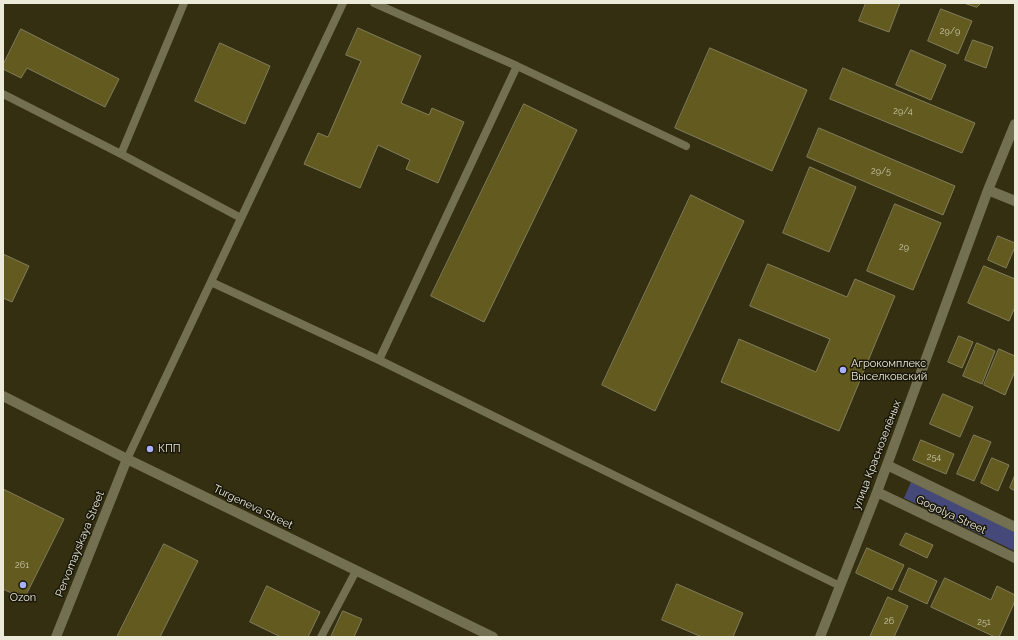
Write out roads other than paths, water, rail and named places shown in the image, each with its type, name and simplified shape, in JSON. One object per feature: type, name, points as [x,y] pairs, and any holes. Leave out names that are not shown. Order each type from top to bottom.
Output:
[{"type":"street","name":"улица Краснозелёных","points":[[820,637],[877,492],[988,190],[1015,124]]},
{"type":"street","points":[[988,190],[1015,201]]},
{"type":"street","name":"Turgeneva Street","points":[[3,396],[127,459],[493,637]]},
{"type":"street","name":"Pervomayskaya Street","points":[[56,637],[127,459]]},
{"type":"street","name":"Gogolya Street","points":[[887,465],[1015,527]]},
{"type":"street","name":"Gogolya Street","points":[[877,492],[1015,558]]},
{"type":"lane","points":[[121,154],[184,3]]},
{"type":"lane","points":[[127,459],[343,3]]},
{"type":"lane","points":[[374,3],[517,66],[686,146]]},
{"type":"lane","points":[[378,360],[517,66]]},
{"type":"lane","points":[[3,94],[242,218]]},
{"type":"lane","points":[[211,282],[378,360],[840,586]]},
{"type":"lane","points":[[321,637],[356,571]]},
{"type":"place","name":"Агрокомплекс Выселковский","points":[[843,370]]},
{"type":"place","name":"КПП","points":[[150,449]]},
{"type":"place","name":"Ozon","points":[[23,585]]}]
